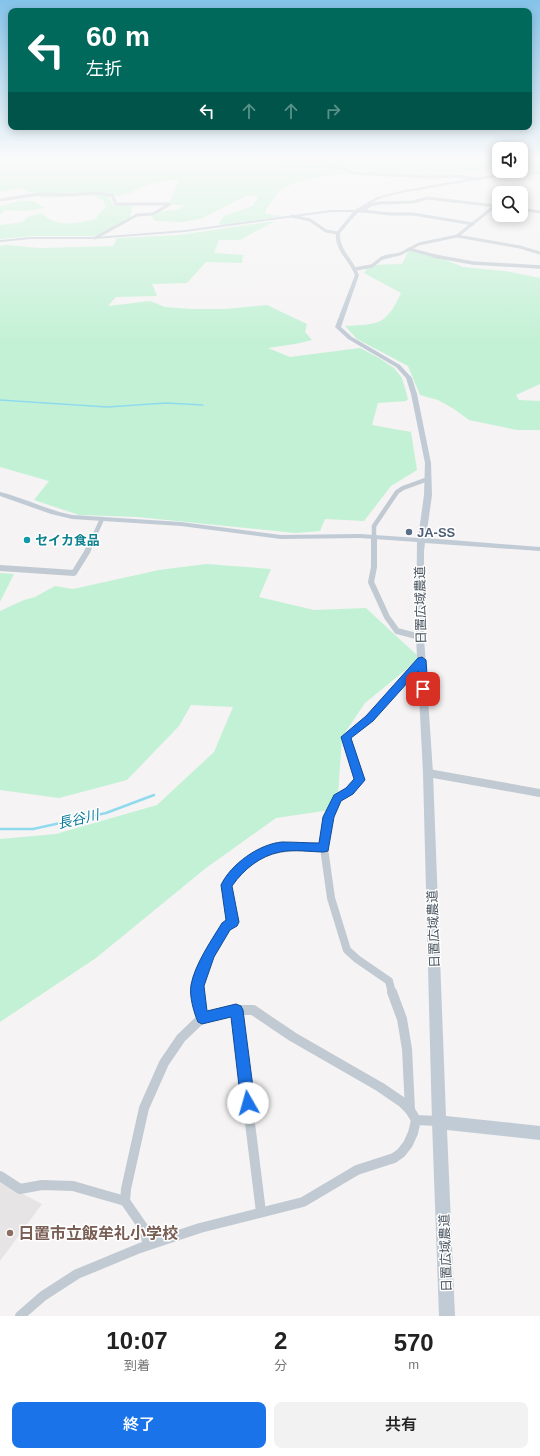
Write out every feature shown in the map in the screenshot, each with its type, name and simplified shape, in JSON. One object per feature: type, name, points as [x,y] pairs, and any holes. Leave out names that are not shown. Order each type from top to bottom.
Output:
[{"type":"street","points":[[95,238],[127,220]]},
{"type":"street","points":[[0,241],[31,238],[95,238],[211,229],[265,220]]},
{"type":"street","points":[[311,220],[320,224],[326,231],[338,233]]},
{"type":"street","points":[[351,220],[338,233],[337,241],[355,269],[372,266],[382,258],[400,254],[430,241],[457,236],[504,244],[540,253]]},
{"type":"street","points":[[451,220],[473,224]]},
{"type":"street","points":[[457,236],[476,220]]},
{"type":"street","points":[[409,249],[421,254],[453,261],[540,267]]},
{"type":"street","name":"日置広域農道","points":[[355,269],[357,275],[355,282],[338,327],[350,338],[398,366],[409,378],[414,394],[427,456],[428,495],[421,540],[420,637],[428,773],[447,1316]]},
{"type":"street","points":[[420,637],[398,631],[388,616],[371,582],[374,567],[374,536],[376,522],[397,492],[403,488],[428,479]]},
{"type":"street","points":[[0,494],[21,499],[63,516],[180,524],[282,537],[374,536],[540,549]]},
{"type":"street","points":[[0,568],[74,573],[87,552],[102,519]]},
{"type":"street","points":[[410,1110],[407,1049],[402,1019],[389,982],[347,950],[331,898],[324,848],[328,817],[338,798],[350,791],[360,780],[346,737],[370,718],[422,660]]},
{"type":"street","points":[[428,773],[540,794]]},
{"type":"street","points":[[202,1018],[197,986],[209,955],[226,926],[233,922],[227,885],[236,872],[256,856],[281,847],[324,848]]},
{"type":"street","points":[[236,1010],[261,1212]]},
{"type":"street","points":[[20,1316],[43,1296],[77,1274],[148,1245],[200,1228],[303,1202],[357,1170],[394,1158],[401,1153],[408,1144],[416,1120],[410,1110],[402,1102],[380,1087],[293,1037],[253,1010],[236,1010],[202,1018],[181,1038],[164,1063],[144,1108],[126,1189],[126,1201],[143,1227],[148,1245]]},
{"type":"street","points":[[416,1120],[540,1133]]},
{"type":"street","points":[[0,1176],[20,1188],[42,1185],[73,1186],[110,1198],[126,1201]]},
{"type":"shaded area","name":"日置市立飯牟礼小学校","points":[[0,1182],[42,1204],[0,1261]]},
{"type":"green space","points":[[24,220],[53,220],[68,224],[89,220],[127,220],[112,229],[94,236],[32,236],[0,239],[0,225],[23,222]]},
{"type":"green space","points":[[155,220],[192,220],[182,222]]},
{"type":"green space","points":[[221,220],[254,220],[223,225],[219,223]]},
{"type":"green space","points":[[275,221],[240,240],[219,240],[214,253],[243,255],[242,263],[206,262],[187,283],[152,284],[157,296],[116,297],[108,306],[150,301],[165,307],[191,309],[226,309],[267,305],[307,324],[305,332],[312,340],[268,348],[290,357],[360,348],[394,368],[402,378],[408,399],[406,401],[378,403],[372,425],[411,432],[417,470],[391,486],[364,521],[325,519],[320,531],[295,533],[137,517],[79,515],[34,500],[49,481],[0,467],[0,246],[7,245],[40,248],[113,246],[117,238],[179,235]]},
{"type":"green space","points":[[409,250],[443,259],[463,267],[505,271],[540,278],[540,384],[516,395],[519,400],[540,401],[540,430],[517,430],[469,420],[438,400],[420,395],[408,366],[357,339],[345,326],[366,325],[380,321],[391,312],[401,293],[364,273],[369,265],[402,264]]},
{"type":"green space","points":[[206,564],[271,569],[259,597],[314,610],[366,608],[420,658],[365,703],[342,737],[337,809],[276,818],[206,868],[96,958],[0,1022],[0,839],[56,834],[157,805],[214,752],[233,707],[191,705],[179,726],[127,780],[59,798],[0,790],[0,611],[24,600],[35,597],[55,586],[73,589],[159,570]]},
{"type":"green space","points":[[0,573],[14,574],[0,602]]},
{"type":"waterway","points":[[0,400],[107,407],[166,403],[203,405]]},
{"type":"waterway","name":"長谷川","points":[[0,829],[33,829],[106,813],[154,795]]},
{"type":"place","name":"JA-SS","points":[[409,532]]},
{"type":"place","name":"セイカ食品","points":[[27,540]]},
{"type":"place","name":"日置市立飯牟礼小学校","points":[[10,1233]]},
{"type":"route","points":[[248,1103],[236,1010],[202,1018],[198,998],[197,986],[209,955],[226,926],[233,922],[227,885],[236,872],[256,856],[281,847],[310,846],[324,848],[328,817],[338,798],[350,791],[360,780],[357,775],[356,766],[353,764],[346,737],[370,718],[422,660],[423,689]]}]
